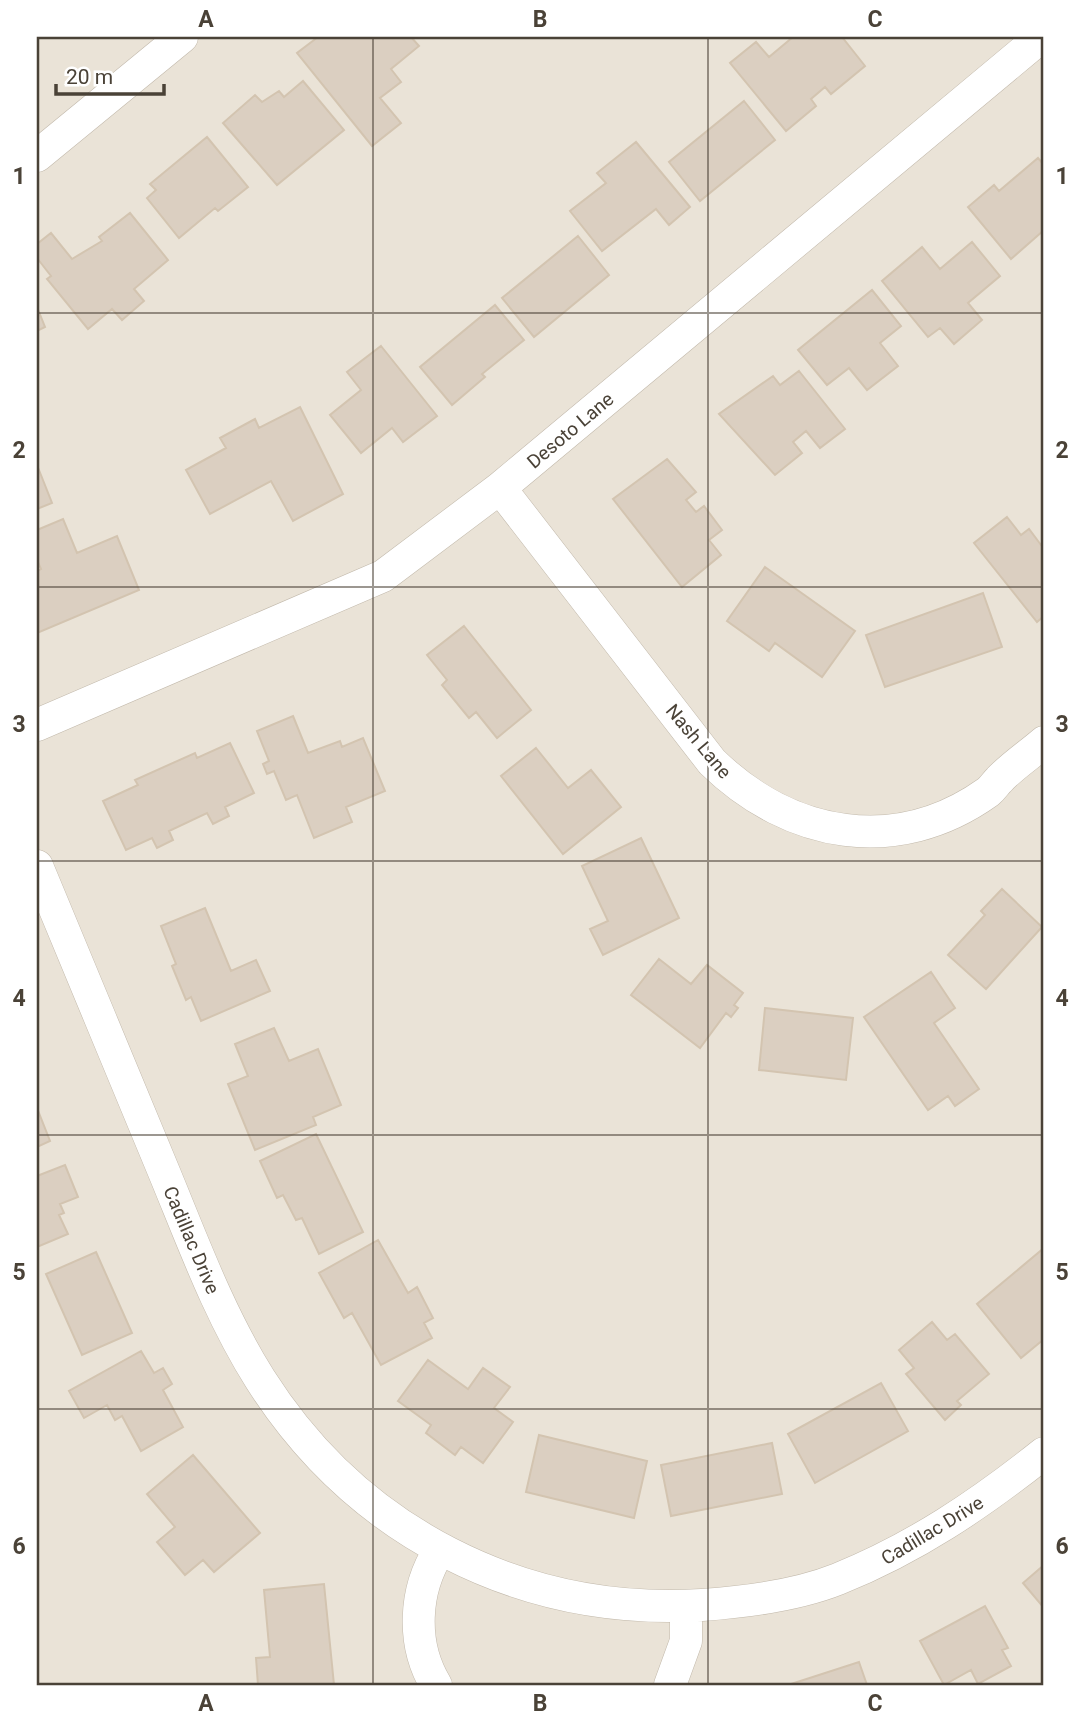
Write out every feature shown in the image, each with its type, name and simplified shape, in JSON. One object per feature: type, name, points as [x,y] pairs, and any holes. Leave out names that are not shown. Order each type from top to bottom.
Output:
[{"type":"street","points":[[37,156],[182,37]]},
{"type":"street","name":"Desoto Lane","points":[[37,725],[383,576],[500,488],[1041,37]]},
{"type":"street","name":"Nash Lane","points":[[500,488],[712,762],[744,791],[774,810],[806,823],[844,831],[882,831],[918,825],[951,814],[986,794],[1044,742]]},
{"type":"street","name":"Cadillac Drive","points":[[37,866],[208,1279],[241,1347],[290,1420],[333,1469],[370,1502],[439,1551],[502,1578],[584,1600],[686,1607],[787,1594],[836,1580],[883,1561],[982,1502],[1044,1452]]},
{"type":"street","points":[[436,1685],[421,1647],[419,1614],[424,1580],[439,1551]]},
{"type":"street","points":[[670,1685],[686,1641],[686,1607]]},
{"type":"shaded area","points":[[37,37],[1044,37],[1044,1685],[37,1685]]},
{"type":"building","points":[[318,37],[411,37],[419,46],[391,69],[401,82],[380,98],[401,123],[372,146],[297,53]]},
{"type":"building","points":[[793,37],[842,37],[865,66],[831,94],[825,87],[811,99],[816,106],[786,131],[730,63],[756,42],[769,57]]},
{"type":"building","points":[[303,81],[344,130],[277,185],[223,123],[255,95],[262,102],[279,91],[284,97]]},
{"type":"building","points":[[744,101],[775,140],[700,201],[669,162]]},
{"type":"building","points":[[207,137],[248,187],[218,211],[215,208],[179,238],[147,198],[156,190],[150,184]]},
{"type":"building","points":[[636,142],[690,207],[669,225],[656,209],[602,251],[570,211],[606,183],[597,173]]},
{"type":"building","points":[[1038,158],[1044,165],[1044,230],[1011,259],[968,207],[994,185],[999,191]]},
{"type":"building","points":[[130,213],[168,260],[134,289],[144,301],[122,320],[112,309],[88,329],[47,279],[51,276],[37,258],[37,244],[51,233],[72,259],[102,241],[99,237]]},
{"type":"building","points":[[578,236],[609,275],[534,337],[502,298]]},
{"type":"building","points":[[972,242],[1000,276],[968,303],[982,320],[954,344],[940,328],[928,337],[882,281],[922,247],[940,269]]},
{"type":"building","points":[[872,290],[901,326],[880,343],[898,366],[867,390],[849,368],[827,385],[798,350]]},
{"type":"building","points":[[495,305],[524,340],[482,374],[485,377],[452,405],[420,367]]},
{"type":"building","points":[[37,307],[45,327],[37,331]]},
{"type":"building","points":[[381,346],[437,416],[403,442],[392,428],[361,453],[330,415],[361,390],[347,372]]},
{"type":"building","points":[[799,371],[845,429],[820,448],[806,431],[793,442],[802,453],[775,475],[719,414],[773,376],[780,385]]},
{"type":"building","points":[[300,407],[343,494],[293,521],[271,481],[210,514],[186,470],[226,448],[220,438],[255,419],[259,428]]},
{"type":"building","points":[[667,459],[696,492],[686,500],[696,512],[704,506],[722,530],[709,540],[721,555],[682,587],[613,499]]},
{"type":"building","points":[[37,465],[52,503],[37,509]]},
{"type":"building","points":[[1007,517],[1021,535],[1029,529],[1044,549],[1044,616],[1037,622],[974,543]]},
{"type":"building","points":[[63,519],[77,553],[117,536],[139,590],[37,633],[37,571],[41,569],[37,560],[37,530]]},
{"type":"building","points":[[765,567],[855,631],[822,677],[775,643],[769,651],[727,621]]},
{"type":"building","points":[[983,593],[1002,647],[885,687],[866,635]]},
{"type":"building","points":[[464,626],[531,710],[497,738],[476,712],[469,718],[442,685],[447,680],[427,655]]},
{"type":"building","points":[[293,716],[308,753],[340,741],[342,747],[363,738],[385,791],[346,807],[352,822],[314,838],[297,795],[286,800],[274,771],[267,774],[263,764],[269,761],[257,731]]},
{"type":"building","points":[[230,743],[254,793],[225,807],[229,816],[213,824],[207,813],[169,831],[173,840],[157,848],[152,838],[126,850],[103,801],[138,785],[135,780],[195,753],[197,758]]},
{"type":"building","points":[[536,748],[568,788],[591,770],[621,807],[563,854],[501,776]]},
{"type":"building","points":[[641,838],[679,918],[603,955],[590,929],[608,921],[582,866]]},
{"type":"building","points":[[1002,889],[1042,927],[986,989],[948,955],[985,915],[981,911]]},
{"type":"building","points":[[205,908],[231,971],[256,960],[270,991],[201,1021],[191,997],[186,1000],[172,966],[176,964],[161,926]]},
{"type":"building","points":[[659,959],[691,984],[707,965],[743,993],[734,1005],[738,1008],[731,1017],[726,1013],[700,1048],[631,995]]},
{"type":"building","points":[[931,972],[955,1008],[934,1023],[979,1089],[955,1106],[948,1096],[928,1110],[864,1017]]},
{"type":"building","points":[[765,1008],[853,1018],[846,1080],[759,1070]]},
{"type":"building","points":[[274,1028],[289,1061],[318,1049],[341,1105],[313,1117],[316,1125],[255,1150],[228,1084],[248,1076],[235,1044]]},
{"type":"building","points":[[37,1108],[50,1141],[37,1147]]},
{"type":"building","points":[[316,1134],[363,1232],[319,1254],[302,1218],[296,1220],[283,1195],[277,1198],[260,1161]]},
{"type":"building","points":[[65,1165],[78,1197],[60,1204],[64,1213],[59,1215],[68,1234],[37,1247],[37,1176]]},
{"type":"building","points":[[378,1240],[408,1293],[417,1287],[433,1318],[424,1323],[432,1338],[381,1365],[352,1313],[344,1318],[319,1273]]},
{"type":"building","points":[[1044,1248],[1044,1339],[1021,1358],[977,1304]]},
{"type":"building","points":[[96,1252],[132,1333],[82,1355],[46,1274]]},
{"type":"building","points":[[932,1322],[947,1340],[955,1334],[989,1374],[957,1401],[961,1405],[945,1420],[906,1374],[914,1368],[899,1350]]},
{"type":"building","points":[[141,1351],[154,1373],[163,1368],[172,1384],[163,1390],[183,1427],[141,1451],[122,1416],[115,1420],[107,1405],[84,1418],[69,1391]]},
{"type":"building","points":[[428,1360],[468,1389],[483,1368],[510,1387],[494,1408],[513,1422],[483,1463],[461,1447],[455,1455],[426,1433],[431,1425],[398,1401]]},
{"type":"building","points":[[881,1383],[908,1431],[815,1483],[788,1434]]},
{"type":"building","points":[[539,1435],[647,1461],[634,1518],[526,1492]]},
{"type":"building","points":[[772,1443],[782,1494],[671,1516],[661,1465]]},
{"type":"building","points":[[193,1455],[260,1533],[214,1572],[203,1560],[185,1575],[157,1542],[175,1527],[147,1494]]},
{"type":"building","points":[[1044,1565],[1044,1608],[1023,1583]]},
{"type":"building","points":[[324,1584],[334,1685],[258,1685],[256,1658],[270,1657],[264,1590]]},
{"type":"building","points":[[985,1606],[1008,1648],[1002,1650],[1011,1666],[978,1684],[971,1670],[944,1685],[920,1641]]},
{"type":"building","points":[[859,1662],[867,1685],[788,1685]]}]
